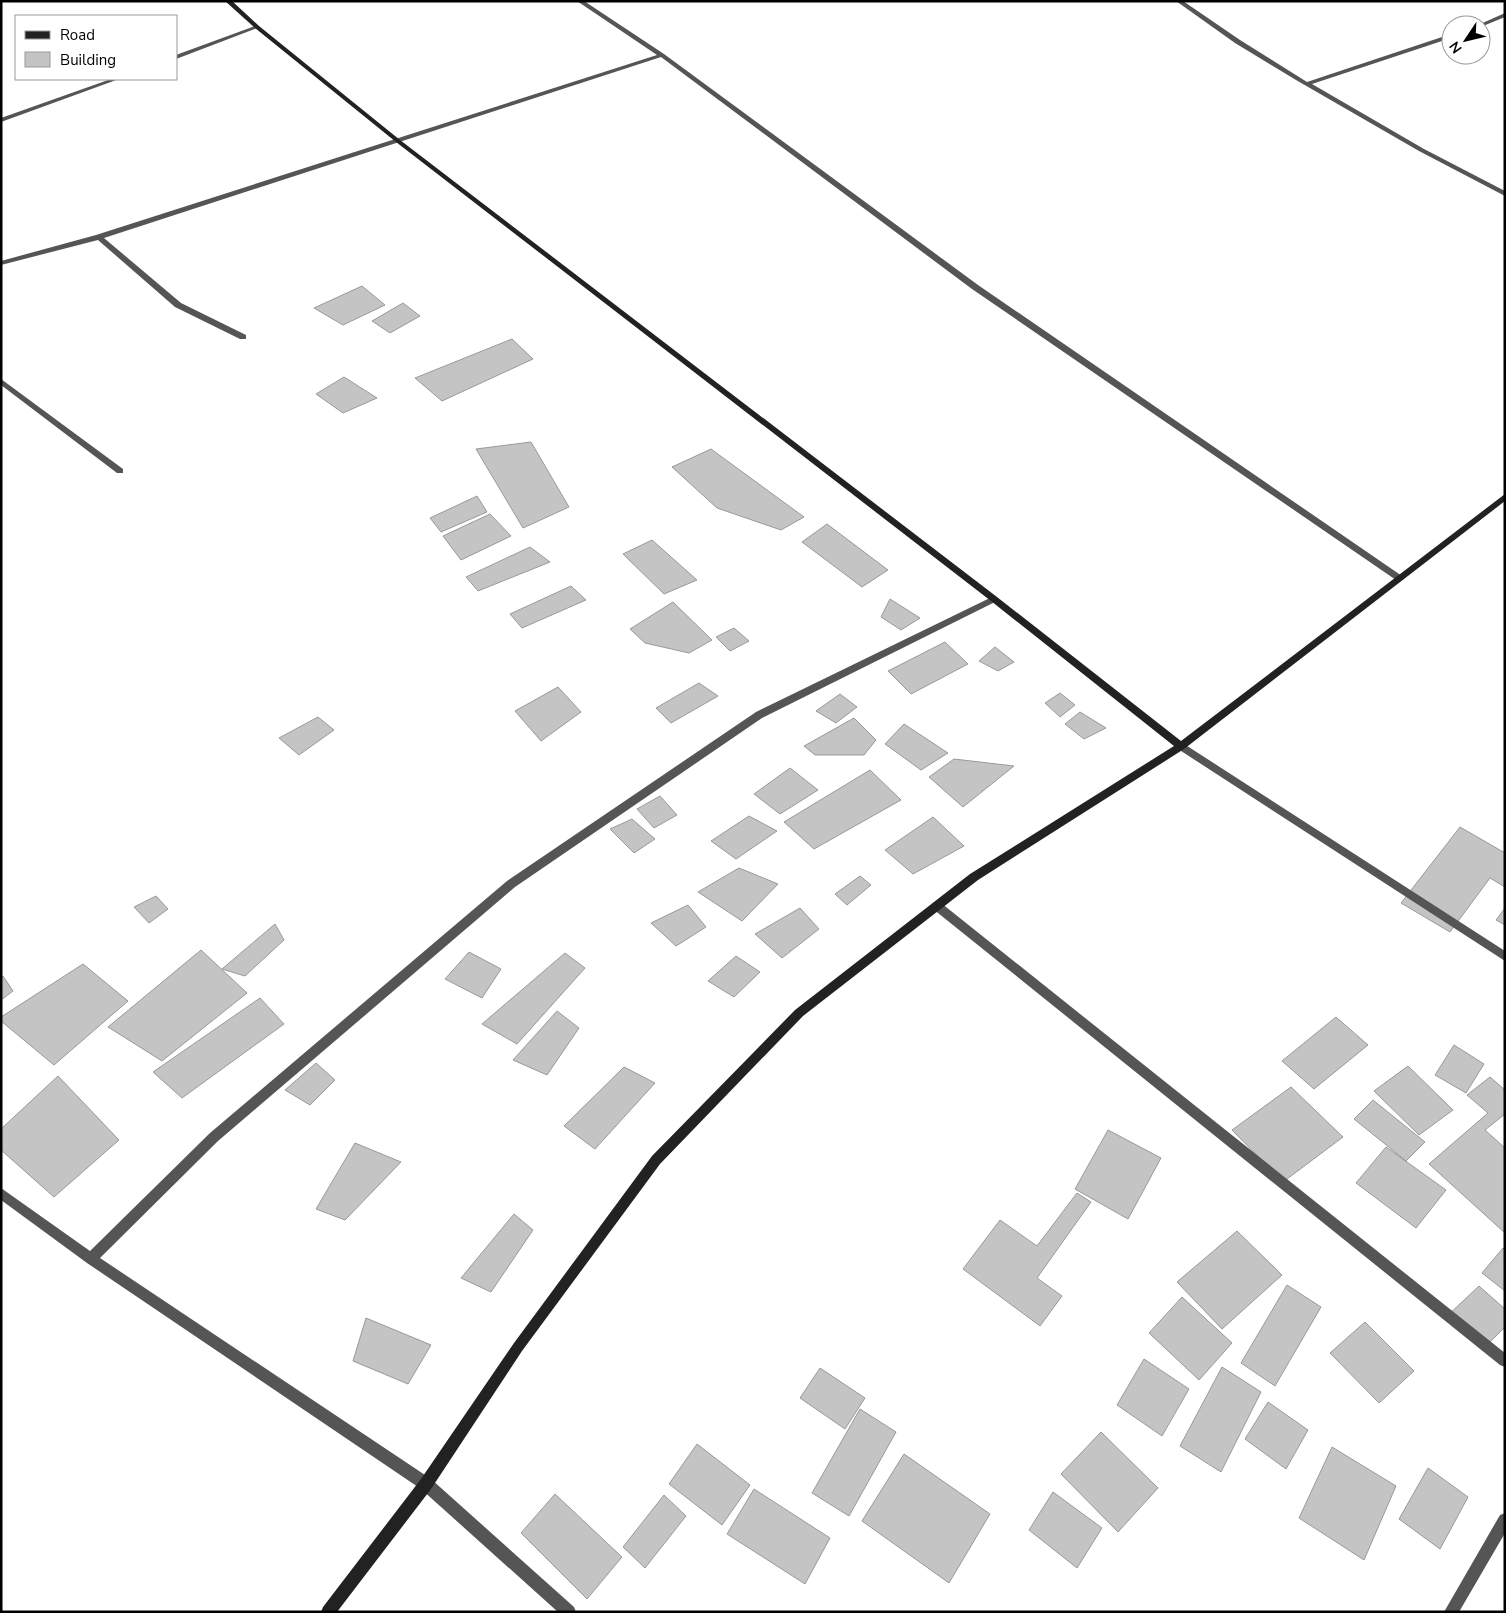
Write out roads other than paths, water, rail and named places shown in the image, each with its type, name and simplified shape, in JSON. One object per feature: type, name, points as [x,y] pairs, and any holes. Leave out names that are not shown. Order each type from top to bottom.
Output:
[{"type":"street","points":[[228,1],[257,27],[398,141],[994,599],[1181,746],[1505,957]]},
{"type":"street","points":[[580,1],[662,55],[975,287],[1399,578]]},
{"type":"street","points":[[1179,1],[1226,35],[1307,84],[1438,160],[1505,194]]},
{"type":"street","points":[[1491,21],[1505,15]]},
{"type":"street","points":[[178,56],[257,27]]},
{"type":"street","points":[[1307,84],[1441,39]]},
{"type":"street","points":[[1,263],[98,237],[662,55]]},
{"type":"street","points":[[1,120],[113,80]]},
{"type":"street","points":[[98,237],[178,305],[243,337]]},
{"type":"street","points":[[1,381],[120,471]]},
{"type":"street","points":[[328,1612],[426,1484],[518,1347],[656,1160],[799,1013],[974,877],[1181,746],[1505,497]]},
{"type":"street","points":[[91,1259],[214,1137],[511,884],[759,716],[994,599]]},
{"type":"street","points":[[936,906],[1505,1361]]},
{"type":"street","points":[[1,1193],[91,1259],[426,1484],[569,1612]]},
{"type":"street","points":[[1451,1612],[1505,1520]]}]
